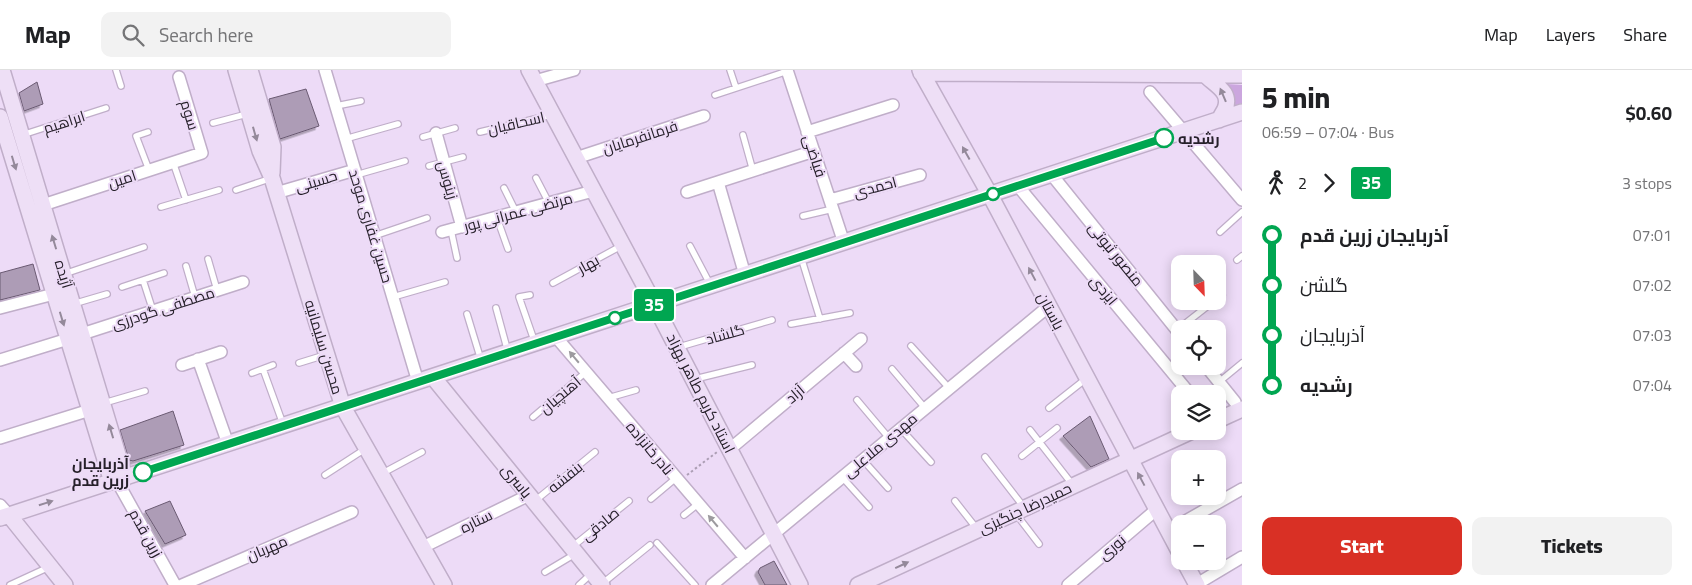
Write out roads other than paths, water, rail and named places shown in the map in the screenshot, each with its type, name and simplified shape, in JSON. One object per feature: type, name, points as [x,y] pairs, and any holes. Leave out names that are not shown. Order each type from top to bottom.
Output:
[{"type":"main road","name":"آژیده","points":[[2,70],[73,304],[75,337]]},
{"type":"main road","name":"محسن سلیمانیه","points":[[236,70],[260,151],[272,178],[343,406],[444,585]]},
{"type":"main road","name":"محسن سلیمانیه","points":[[250,70],[273,148],[272,178]]},
{"type":"main road","points":[[921,71],[1204,72],[1242,75]]},
{"type":"main road","name":"باستان","points":[[921,71],[990,195],[1171,536]]},
{"type":"main road","points":[[1204,72],[1220,86],[1226,96],[1226,106],[1219,120]]},
{"type":"main road","name":"استاد کریم طاهر بهزاد","points":[[532,76],[623,245],[800,585]]},
{"type":"main road","points":[[65,585],[3,513],[118,480],[1242,112]]},
{"type":"main road","name":"آژیده","points":[[0,117],[54,294],[75,337],[118,480]]},
{"type":"main road","name":"یاسری","points":[[425,380],[532,498],[599,581]]},
{"type":"main road","points":[[1226,416],[1240,408]]},
{"type":"main road","name":"حمیدرضا چنگیزی","points":[[858,585],[1173,440]]},
{"type":"main road","points":[[1189,570],[1197,585]]},
{"type":"street","name":"حسین غفاری موحد","points":[[325,70],[393,297],[425,380]]},
{"type":"street","points":[[532,76],[574,70]]},
{"type":"street","name":"فیاضی","points":[[788,70],[844,243]]},
{"type":"street","name":"سوم","points":[[178,77],[202,153]]},
{"type":"street","points":[[1150,92],[1242,200]]},
{"type":"street","points":[[807,132],[893,105]]},
{"type":"street","name":"فرمانفرمایان","points":[[576,158],[704,116]]},
{"type":"street","name":"زینوس","points":[[436,133],[443,162],[451,230]]},
{"type":"street","points":[[687,192],[814,151]]},
{"type":"street","name":"امین","points":[[43,205],[202,153]]},
{"type":"street","name":"حسینی","points":[[276,193],[355,172]]},
{"type":"street","name":"احمدی","points":[[831,204],[920,175]]},
{"type":"street","name":"منصور ثبوتی","points":[[1052,175],[1171,323]]},
{"type":"street","points":[[718,182],[745,275]]},
{"type":"street","name":"ایزدی","points":[[1018,186],[1183,385]]},
{"type":"street","name":"مرتضی عمرانی پور","points":[[451,230],[593,191]]},
{"type":"street","name":"مصطفی گودرزی","points":[[0,360],[243,282]]},
{"type":"street","points":[[0,308],[54,294]]},
{"type":"street","name":"مهدی ملاعلی","points":[[712,585],[1049,306]]},
{"type":"street","name":"نادر خانزاده","points":[[556,337],[745,558]]},
{"type":"street","name":"آزاد","points":[[728,447],[861,339]]},
{"type":"street","points":[[182,364],[221,352]]},
{"type":"street","points":[[844,353],[856,366]]},
{"type":"street","points":[[198,359],[228,444]]},
{"type":"street","points":[[1213,375],[1240,408]]},
{"type":"street","points":[[0,438],[96,407]]},
{"type":"street","name":"زرین قدم","points":[[118,480],[175,585]]},
{"type":"street","points":[[1168,531],[1242,489]]},
{"type":"street","name":"ستاره","points":[[423,547],[532,498]]},
{"type":"street","name":"نوری","points":[[1068,585],[1157,510]]},
{"type":"street","name":"مهربان","points":[[182,585],[352,512]]},
{"type":"street","points":[[1197,585],[1242,557]]},
{"type":"lane","points":[[116,70],[121,86]]},
{"type":"lane","points":[[730,70],[736,88]]},
{"type":"lane","points":[[715,95],[788,70]]},
{"type":"lane","points":[[336,106],[361,101]]},
{"type":"lane","name":"ابراهیم","points":[[22,135],[106,108]]},
{"type":"lane","points":[[213,123],[249,113]]},
{"type":"lane","name":"اسحاقیان","points":[[480,132],[553,114]]},
{"type":"lane","points":[[345,139],[398,124]]},
{"type":"lane","points":[[423,137],[455,128]]},
{"type":"lane","points":[[148,132],[136,136],[149,170]]},
{"type":"lane","points":[[743,135],[753,171]]},
{"type":"lane","points":[[429,166],[463,157]]},
{"type":"lane","points":[[355,172],[405,161]]},
{"type":"lane","points":[[173,162],[186,200]]},
{"type":"lane","points":[[236,190],[272,178]]},
{"type":"lane","points":[[536,178],[550,203]]},
{"type":"lane","points":[[504,188],[516,212]]},
{"type":"lane","points":[[161,207],[219,190]]},
{"type":"lane","points":[[803,216],[831,204]]},
{"type":"lane","points":[[1220,232],[1242,212]]},
{"type":"lane","points":[[374,236],[427,218]]},
{"type":"lane","points":[[496,218],[508,248]]},
{"type":"lane","points":[[451,230],[457,258]]},
{"type":"lane","name":"بهار","points":[[553,283],[623,245]]},
{"type":"lane","points":[[690,246],[711,286]]},
{"type":"lane","points":[[64,274],[144,248]]},
{"type":"lane","points":[[1237,260],[1242,256]]},
{"type":"lane","points":[[800,257],[820,319]]},
{"type":"lane","points":[[208,259],[217,290]]},
{"type":"lane","points":[[186,266],[195,297]]},
{"type":"lane","points":[[122,287],[164,272]]},
{"type":"lane","points":[[142,280],[153,311]]},
{"type":"lane","points":[[393,297],[445,282]]},
{"type":"lane","points":[[73,304],[107,294]]},
{"type":"lane","points":[[530,295],[518,297],[535,344]]},
{"type":"lane","points":[[496,308],[508,352]]},
{"type":"lane","points":[[1192,320],[1204,310]]},
{"type":"lane","points":[[791,324],[850,313]]},
{"type":"lane","points":[[467,314],[481,361]]},
{"type":"lane","name":"گلشاد","points":[[677,348],[772,320]]},
{"type":"lane","points":[[911,346],[949,388]]},
{"type":"lane","points":[[299,363],[327,354]]},
{"type":"lane","points":[[1219,382],[1242,363]]},
{"type":"lane","points":[[252,373],[272,365]]},
{"type":"lane","points":[[693,380],[752,365]]},
{"type":"lane","points":[[263,369],[284,426]]},
{"type":"lane","points":[[892,369],[925,408]]},
{"type":"lane","name":"آهنچیان","points":[[533,417],[586,372]]},
{"type":"lane","points":[[1049,408],[1087,378]]},
{"type":"lane","points":[[608,398],[636,390]]},
{"type":"lane","points":[[96,407],[145,391]]},
{"type":"lane","points":[[856,400],[889,438]]},
{"type":"lane","points":[[1022,456],[1057,428]]},
{"type":"lane","points":[[901,429],[930,462]]},
{"type":"lane","points":[[1030,430],[1073,486]]},
{"type":"lane","points":[[325,475],[366,448]]},
{"type":"lane","points":[[381,474],[422,452]]},
{"type":"lane","name":"بنفشه","points":[[532,498],[595,452]]},
{"type":"lane","points":[[985,457],[1020,510],[1039,544]]},
{"type":"lane","points":[[863,460],[888,488]]},
{"type":"lane","points":[[842,477],[869,507]]},
{"type":"lane","points":[[651,499],[678,480]]},
{"type":"lane","name":"صادقی","points":[[545,572],[574,550],[629,501]]},
{"type":"lane","points":[[955,501],[978,530]]},
{"type":"lane","points":[[684,515],[698,504]]},
{"type":"lane","points":[[658,543],[694,585]]},
{"type":"lane","points":[[578,585],[599,581],[650,545]]},
{"type":"lane","points":[[10,585],[50,567]]},
{"type":"place","name":"رشدیه","points":[[1164,138]]},
{"type":"place","name":"آذربایجان زرین قدم","points":[[143,472]]}]
